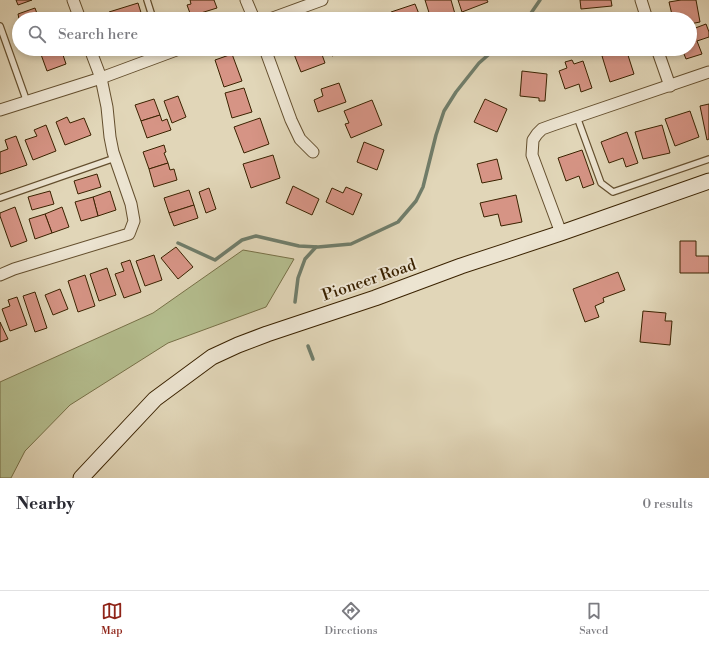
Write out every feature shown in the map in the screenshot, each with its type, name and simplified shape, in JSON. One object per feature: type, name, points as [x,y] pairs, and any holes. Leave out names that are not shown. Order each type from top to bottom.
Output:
[{"type":"main road","name":"Pioneer Road","points":[[81,478],[155,399],[212,357],[267,334],[709,181]]},
{"type":"street","points":[[73,0],[77,12]]},
{"type":"street","points":[[246,0],[251,12]]},
{"type":"street","points":[[289,12],[322,0]]},
{"type":"street","points":[[641,0],[645,12]]},
{"type":"street","points":[[0,275],[14,269],[129,234],[134,221],[131,204],[115,158],[110,137],[108,107],[101,78],[93,56]]},
{"type":"street","points":[[0,110],[101,78],[152,56]]},
{"type":"street","points":[[268,56],[291,120],[300,139],[313,152]]},
{"type":"street","points":[[660,56],[670,86]]},
{"type":"street","points":[[561,233],[532,155],[533,140],[537,134],[542,129],[709,72]]},
{"type":"lane","points":[[147,0],[151,12]]},
{"type":"lane","points":[[0,26],[27,102]]},
{"type":"lane","points":[[577,117],[601,183],[613,192],[709,159]]},
{"type":"lane","points":[[0,198],[115,158]]},
{"type":"green space","points":[[243,250],[294,259],[266,307],[168,343],[70,405],[25,451],[11,478],[0,478],[0,382],[153,313]]},
{"type":"building","points":[[16,0],[32,0],[18,5]]},
{"type":"building","points":[[190,0],[214,0],[217,8],[204,12],[190,12],[187,5],[191,4]]},
{"type":"building","points":[[425,0],[451,0],[454,12],[429,12]]},
{"type":"building","points":[[458,0],[487,0],[488,2],[462,12]]},
{"type":"building","points":[[580,0],[611,0],[612,6],[581,9]]},
{"type":"building","points":[[696,0],[700,22],[697,23],[697,12],[671,12],[669,2]]},
{"type":"building","points":[[138,3],[141,12],[109,12]]},
{"type":"building","points":[[415,4],[418,12],[391,12]]},
{"type":"building","points":[[35,8],[36,12],[24,12]]},
{"type":"building","points":[[706,24],[709,37],[697,41],[697,27]]},
{"type":"building","points":[[697,41],[702,54],[697,56]]},
{"type":"building","points":[[42,56],[63,56],[66,64],[47,71]]},
{"type":"building","points":[[226,56],[233,56],[242,81],[224,87],[215,60]]},
{"type":"building","points":[[295,56],[322,56],[325,63],[301,72]]},
{"type":"building","points":[[602,56],[628,56],[634,74],[610,82]]},
{"type":"building","points":[[685,56],[696,56],[686,59]]},
{"type":"building","points":[[572,60],[574,64],[583,61],[592,88],[581,92],[579,84],[565,89],[559,71],[567,68],[565,62]]},
{"type":"building","points":[[522,71],[547,74],[545,101],[539,101],[539,98],[520,96]]},
{"type":"building","points":[[339,83],[346,102],[318,112],[314,100],[323,96],[321,89]]},
{"type":"building","points":[[244,88],[252,112],[232,118],[225,93]]},
{"type":"building","points":[[178,96],[186,117],[172,123],[164,101]]},
{"type":"building","points":[[154,99],[160,115],[141,121],[135,105]]},
{"type":"building","points":[[485,99],[507,109],[497,132],[474,122]]},
{"type":"building","points":[[372,100],[382,125],[351,138],[345,124],[349,123],[344,111]]},
{"type":"building","points":[[709,104],[709,139],[707,140],[700,106]]},
{"type":"building","points":[[690,111],[699,137],[675,146],[665,119]]},
{"type":"building","points":[[160,115],[162,121],[167,119],[171,130],[147,138],[141,121]]},
{"type":"building","points":[[67,117],[70,123],[84,118],[91,135],[65,145],[56,122]]},
{"type":"building","points":[[260,118],[269,144],[244,153],[234,127]]},
{"type":"building","points":[[46,125],[56,151],[33,160],[25,140],[37,136],[34,130]]},
{"type":"building","points":[[662,125],[670,153],[643,159],[635,132]]},
{"type":"building","points":[[627,132],[638,163],[626,167],[623,158],[609,163],[601,142]]},
{"type":"building","points":[[16,136],[27,165],[0,174],[0,152],[8,149],[5,140]]},
{"type":"building","points":[[364,142],[384,150],[377,170],[357,162]]},
{"type":"building","points":[[164,145],[166,152],[164,153],[168,163],[149,169],[143,152]]},
{"type":"building","points":[[582,150],[594,184],[583,188],[579,176],[566,181],[558,158]]},
{"type":"building","points":[[273,155],[280,178],[251,188],[243,164]]},
{"type":"building","points":[[497,159],[502,179],[482,183],[477,164]]},
{"type":"building","points":[[168,163],[170,170],[174,169],[177,180],[154,187],[149,169]]},
{"type":"building","points":[[97,174],[101,187],[78,194],[74,181]]},
{"type":"building","points":[[293,186],[319,199],[312,215],[286,203]]},
{"type":"building","points":[[346,187],[362,194],[353,215],[326,202],[332,188],[343,193]]},
{"type":"building","points":[[209,188],[216,209],[206,213],[199,192]]},
{"type":"building","points":[[189,190],[194,205],[169,213],[164,198]]},
{"type":"building","points":[[50,191],[54,204],[32,210],[28,197]]},
{"type":"building","points":[[110,191],[116,210],[98,216],[93,197]]},
{"type":"building","points":[[516,195],[522,222],[501,226],[498,214],[484,217],[480,203]]},
{"type":"building","points":[[93,197],[98,216],[81,221],[75,202]]},
{"type":"building","points":[[194,205],[198,218],[174,226],[169,213]]},
{"type":"building","points":[[15,207],[27,241],[11,247],[0,213]]},
{"type":"building","points":[[62,207],[69,227],[52,233],[45,214]]},
{"type":"building","points":[[45,214],[52,233],[35,239],[29,219]]},
{"type":"building","points":[[680,241],[696,241],[696,256],[709,256],[709,273],[680,273]]},
{"type":"building","points":[[176,247],[193,267],[178,279],[161,258]]},
{"type":"building","points":[[154,255],[162,280],[145,286],[136,261]]},
{"type":"building","points":[[130,260],[141,292],[124,298],[115,274],[124,271],[121,263]]},
{"type":"building","points":[[107,268],[116,295],[99,301],[90,274]]},
{"type":"building","points":[[618,272],[625,290],[603,298],[604,302],[595,306],[599,317],[585,322],[573,289]]},
{"type":"building","points":[[85,275],[95,306],[78,312],[68,281]]},
{"type":"building","points":[[60,289],[68,309],[53,315],[45,295]]},
{"type":"building","points":[[35,292],[47,328],[35,332],[23,296]]},
{"type":"building","points":[[17,297],[27,325],[10,331],[2,309],[10,306],[8,300]]},
{"type":"building","points":[[643,311],[666,313],[665,321],[672,321],[670,345],[640,342]]},
{"type":"building","points":[[0,322],[8,339],[0,342]]},
{"type":"waterway","points":[[532,12],[540,0]]},
{"type":"waterway","points":[[178,243],[215,260],[242,240],[256,236],[299,246],[318,247],[351,244],[398,222],[416,201],[423,187],[436,135],[444,111],[456,92],[479,63],[487,56]]},
{"type":"waterway","points":[[295,302],[298,278],[305,259],[316,247]]},
{"type":"waterway","points":[[308,346],[313,359]]}]
